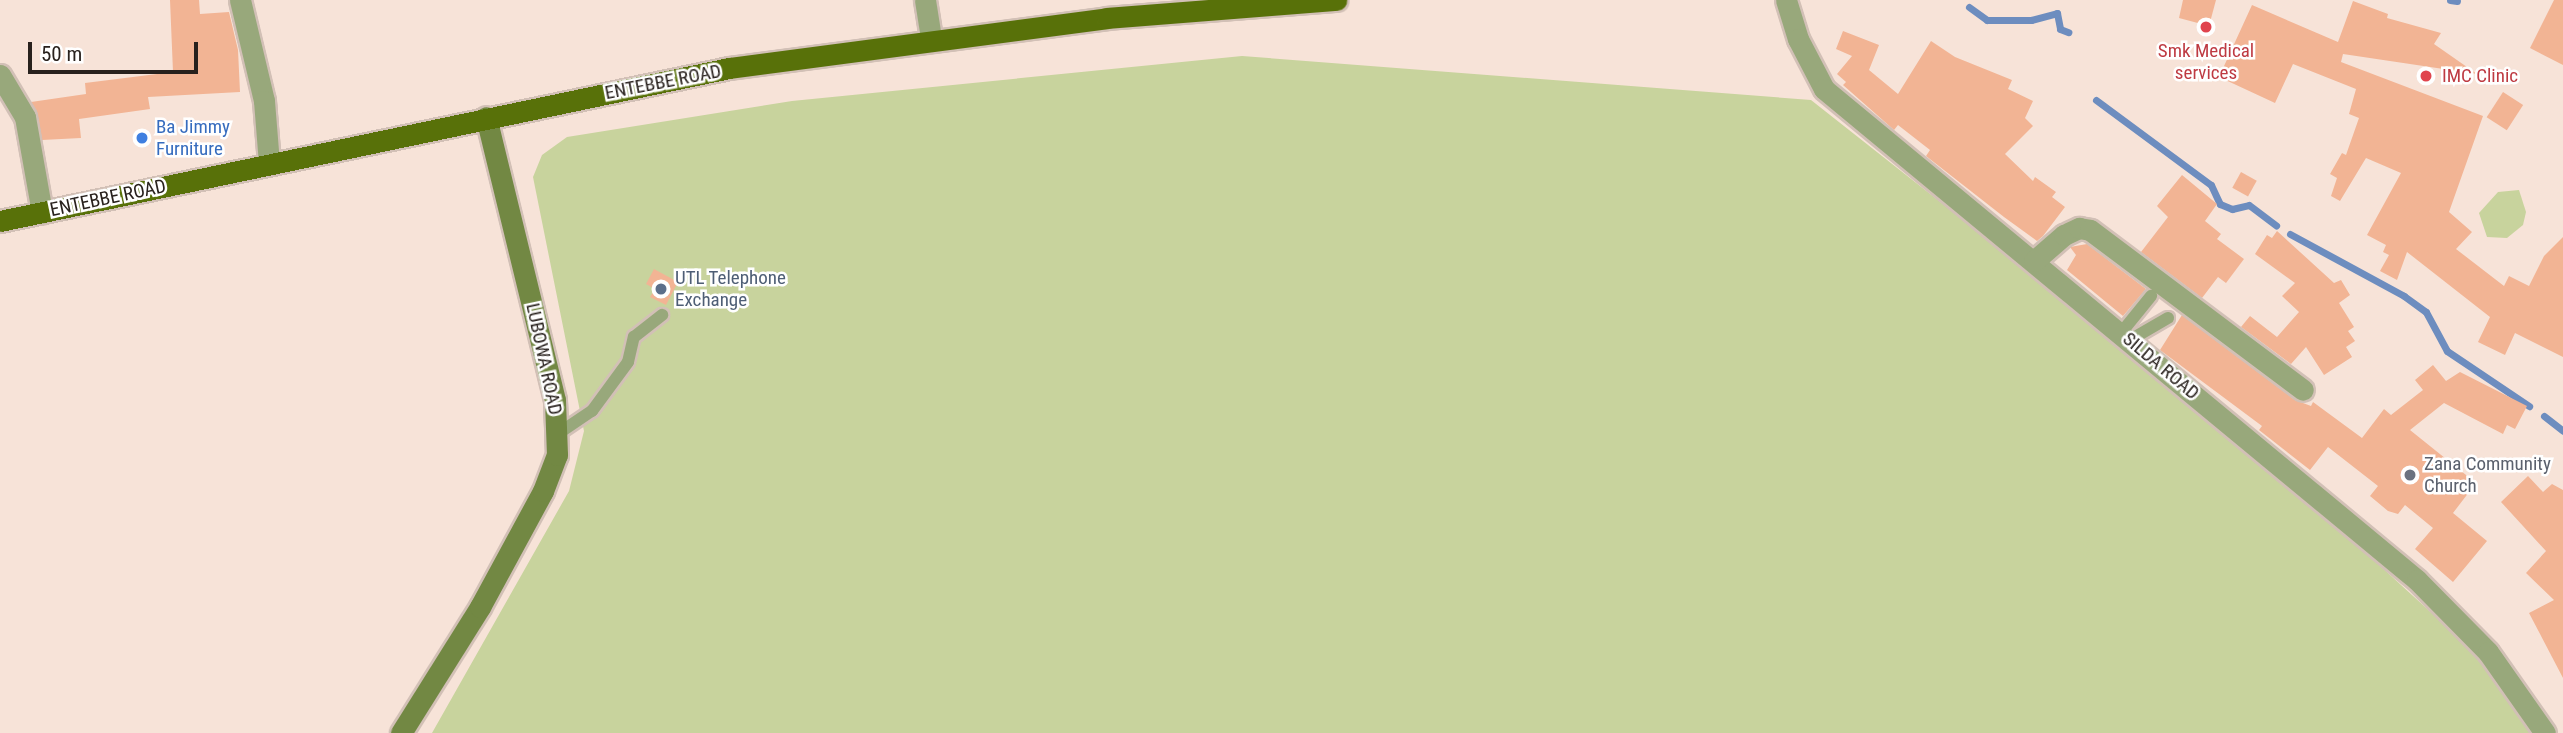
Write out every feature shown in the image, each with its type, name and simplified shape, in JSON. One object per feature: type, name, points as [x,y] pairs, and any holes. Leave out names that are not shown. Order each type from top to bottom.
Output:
[{"type":"main road","name":"ENTEBBE ROAD","points":[[0,221],[729,68],[931,39],[1258,3],[1336,0]]},
{"type":"street","points":[[240,0],[264,101],[269,163]]},
{"type":"street","points":[[925,0],[931,39]]},
{"type":"street","name":"SILDA ROAD","points":[[1786,0],[1798,39],[1824,89],[2126,337],[2446,606],[2488,652],[2546,733]]},
{"type":"street","points":[[0,75],[25,117],[42,212]]},
{"type":"street","name":"LUBOWA ROAD","points":[[401,733],[480,607],[537,503],[557,455],[559,433],[555,400],[486,117]]},
{"type":"street","points":[[2034,261],[2064,235],[2078,228],[2090,230],[2304,390]]},
{"type":"lane","points":[[2126,337],[2151,296]]},
{"type":"lane","points":[[559,433],[592,411],[628,362],[634,337],[662,315]]},
{"type":"lane","points":[[2126,337],[2168,318]]},
{"type":"green space","points":[[1242,56],[1811,100],[2147,365],[2308,500],[2493,669],[2537,733],[432,733],[569,491],[584,431],[533,177],[542,155],[567,137],[792,101]]},
{"type":"green space","points":[[2519,190],[2526,212],[2523,225],[2507,238],[2487,237],[2479,213],[2498,192]]},
{"type":"building","points":[[170,0],[199,0],[200,14],[229,12],[238,50],[240,92],[148,97],[150,109],[79,119],[81,138],[42,140],[31,102],[86,94],[85,83],[173,72]]},
{"type":"building","points":[[2183,0],[2216,0],[2209,26],[2179,18]]},
{"type":"building","points":[[2554,0],[2563,0],[2563,65],[2530,48]]},
{"type":"building","points":[[2353,1],[2388,14],[2387,18],[2441,33],[2434,44],[2477,74],[2343,54],[2341,62],[2483,116],[2449,212],[2472,232],[2456,249],[2504,286],[2509,276],[2529,286],[2544,256],[2563,237],[2563,357],[2515,333],[2505,355],[2478,342],[2490,317],[2407,252],[2397,280],[2380,271],[2389,255],[2383,252],[2386,245],[2367,235],[2401,173],[2366,158],[2340,201],[2331,196],[2337,178],[2330,174],[2342,153],[2346,155],[2359,118],[2349,114],[2356,89],[2293,64],[2275,103],[2219,77],[2252,5],[2338,42]]},
{"type":"building","points":[[1843,31],[1879,45],[1869,70],[1898,94],[1931,41],[1955,57],[2012,80],[2008,89],[2033,101],[2025,118],[2033,126],[2005,154],[2033,181],[2035,177],[2056,192],[2052,197],[2065,207],[2043,236],[2037,241],[2004,217],[1926,156],[1930,150],[1898,125],[1894,130],[1843,85],[1846,82],[1837,74],[1852,56],[1836,49]]},
{"type":"building","points":[[2503,92],[2523,105],[2507,130],[2487,117]]},
{"type":"building","points":[[2241,172],[2257,181],[2248,196],[2232,188]]},
{"type":"building","points":[[2182,175],[2217,204],[2205,221],[2221,234],[2217,239],[2244,259],[2226,283],[2218,277],[2202,298],[2141,252],[2168,217],[2157,206]]},
{"type":"building","points":[[2277,231],[2334,283],[2341,280],[2350,295],[2339,303],[2354,327],[2348,331],[2355,341],[2346,347],[2352,357],[2324,375],[2306,347],[2291,364],[2241,327],[2250,316],[2277,337],[2299,312],[2282,296],[2295,283],[2255,254],[2267,235],[2272,238]]},
{"type":"building","points":[[2087,244],[2146,289],[2123,316],[2067,270],[2076,255],[2070,247]]},
{"type":"building","points":[[654,269],[678,282],[666,305],[650,297],[655,289],[646,284]]},
{"type":"building","points":[[2182,315],[2295,400],[2311,406],[2313,402],[2362,438],[2384,409],[2391,415],[2423,390],[2415,380],[2433,365],[2446,381],[2460,372],[2527,406],[2515,429],[2507,425],[2503,434],[2444,403],[2410,430],[2476,483],[2453,513],[2487,541],[2453,582],[2415,549],[2433,528],[2405,505],[2398,514],[2388,511],[2370,496],[2378,486],[2328,447],[2310,470],[2259,430],[2262,426],[2160,350]]},
{"type":"building","points":[[2528,476],[2543,492],[2552,484],[2563,490],[2563,678],[2529,613],[2554,600],[2526,573],[2546,551],[2501,502]]},
{"type":"waterway","points":[[2450,0],[2457,1]]},
{"type":"waterway","points":[[1969,7],[1987,20],[2031,20],[2057,13],[2060,29],[2068,32]]},
{"type":"waterway","points":[[2096,100],[2211,185],[2220,204],[2232,209],[2249,205],[2276,225]]},
{"type":"waterway","points":[[2290,234],[2404,296],[2426,312],[2447,351],[2529,406]]},
{"type":"waterway","points":[[2544,416],[2563,431]]},
{"type":"place","name":"Smk Medical services","points":[[2206,27]]},
{"type":"place","name":"IMC Clinic","points":[[2426,76]]},
{"type":"place","name":"Ba Jimmy Furniture","points":[[142,138]]},
{"type":"place","name":"UTL Telephone Exchange","points":[[661,289]]},
{"type":"place","name":"Zana Community Church","points":[[2410,475]]}]
